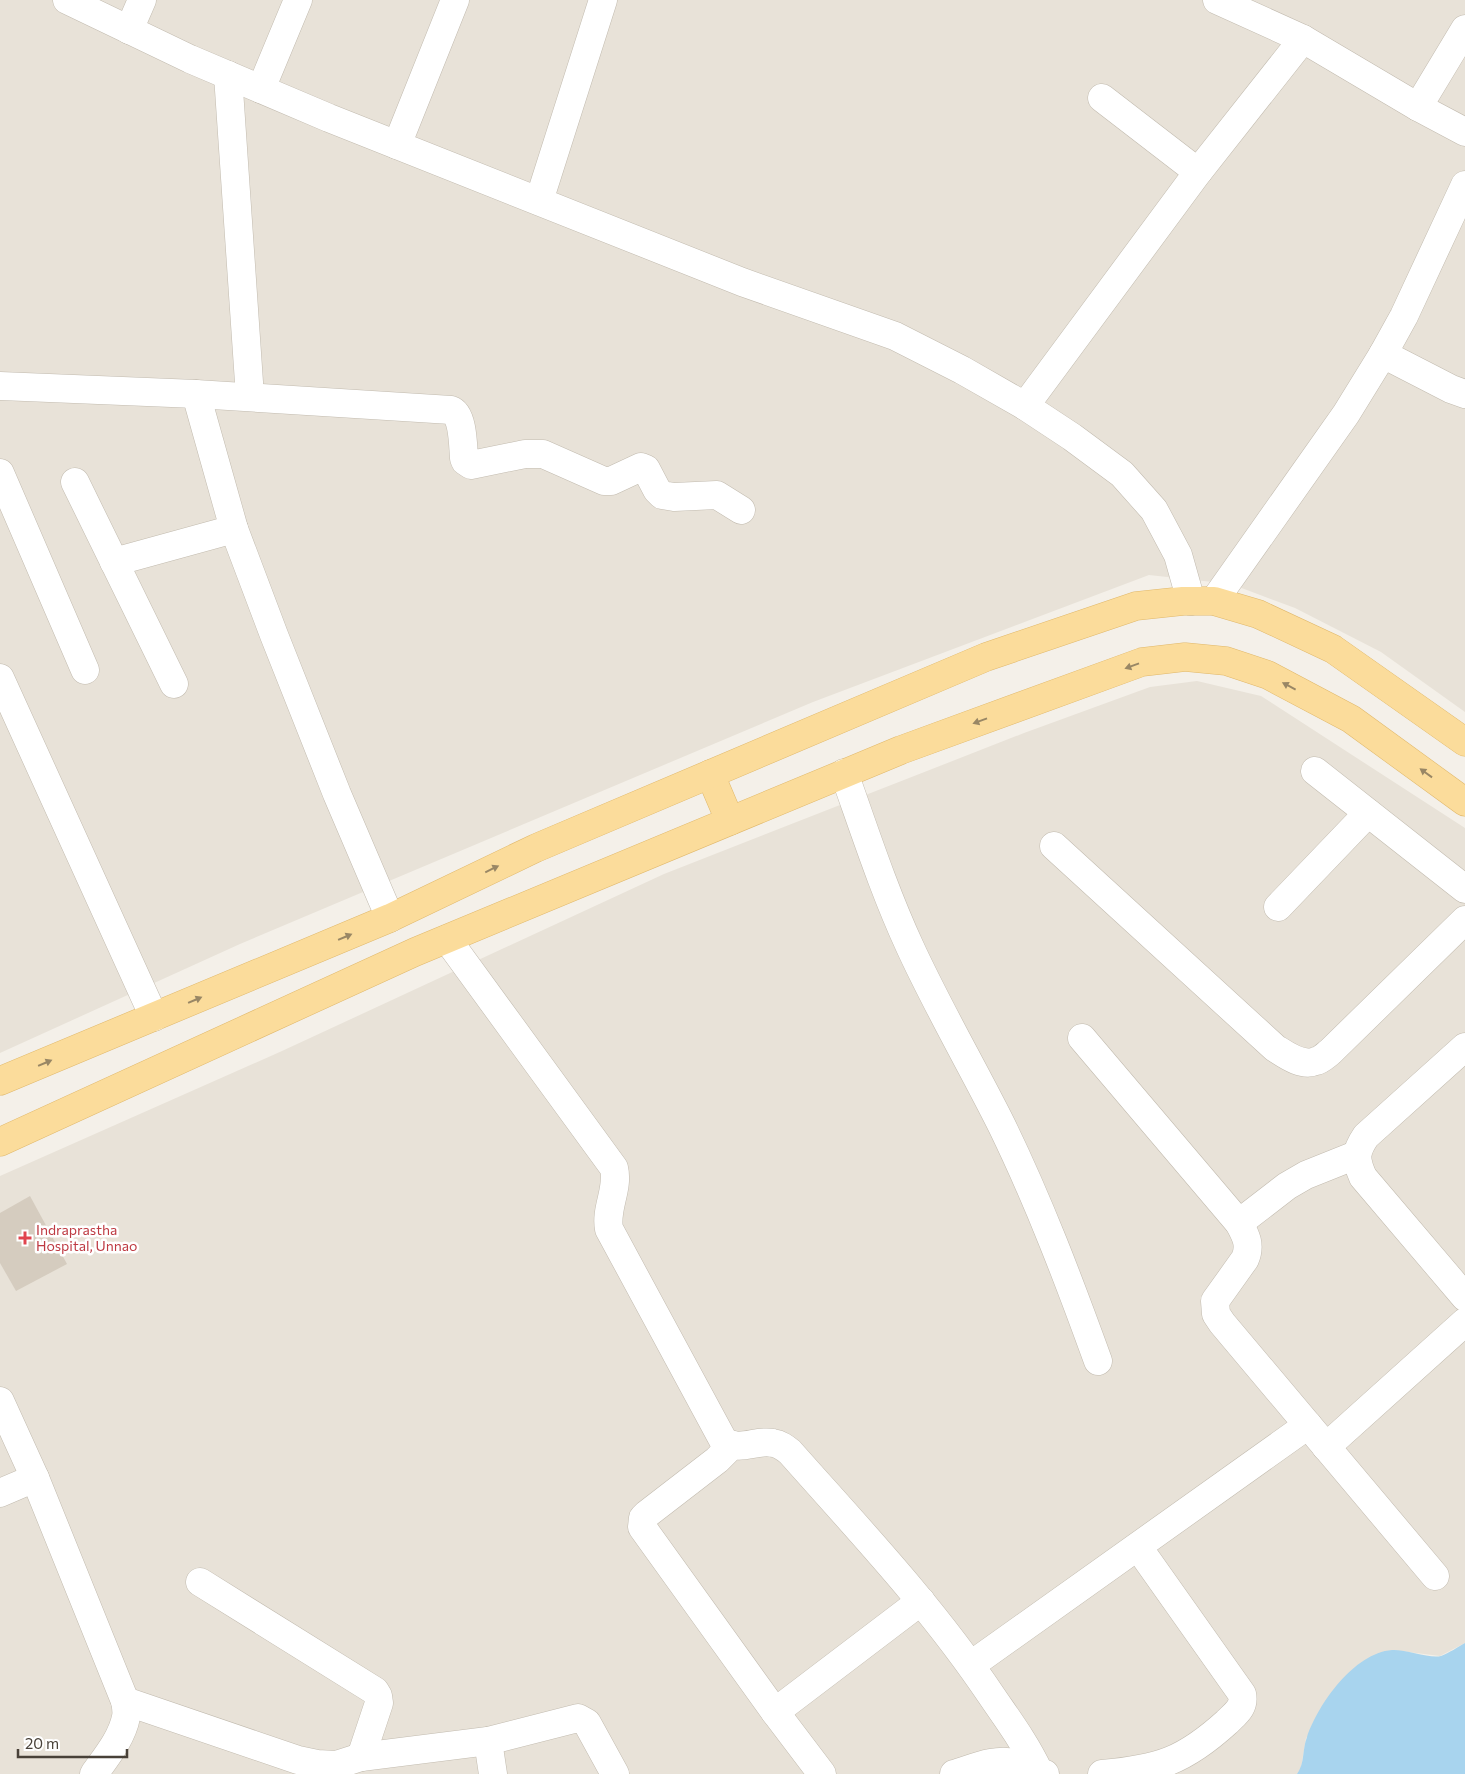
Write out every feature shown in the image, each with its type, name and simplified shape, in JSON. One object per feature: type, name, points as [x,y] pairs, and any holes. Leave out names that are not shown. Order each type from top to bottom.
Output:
[{"type":"main road","points":[[0,1081],[390,918],[536,848],[986,657],[1136,606],[1203,601],[1258,614],[1333,650],[1465,742]]},
{"type":"main road","points":[[0,1142],[447,939],[902,750],[1142,662],[1185,658],[1226,661],[1268,675],[1351,719],[1465,802]]},
{"type":"main road","points":[[710,774],[730,821]]},
{"type":"street","points":[[67,0],[228,75],[397,145],[742,282],[895,336],[1025,406],[1072,437],[1122,474],[1154,510],[1203,601],[1346,414],[1404,316],[1465,185]]},
{"type":"street","points":[[129,30],[142,0]]},
{"type":"street","points":[[261,89],[298,0]]},
{"type":"street","points":[[397,145],[455,0]]},
{"type":"street","points":[[540,201],[603,0]]},
{"type":"street","points":[[1217,0],[1303,39],[1465,132]]},
{"type":"street","points":[[1418,106],[1465,29]]},
{"type":"street","points":[[1025,406],[1198,172],[1303,39]]},
{"type":"street","points":[[228,75],[250,398]]},
{"type":"street","points":[[1102,98],[1198,172]]},
{"type":"street","points":[[1383,354],[1451,389],[1465,394]]},
{"type":"street","points":[[0,386],[196,394],[451,410],[459,418],[464,458],[471,465],[525,454],[543,454],[604,482],[611,481],[642,467],[646,468],[657,490],[662,495],[674,498],[717,495],[741,510]]},
{"type":"street","points":[[196,394],[234,529],[274,636],[390,918]]},
{"type":"street","points":[[0,472],[85,670]]},
{"type":"street","points":[[75,482],[174,684]]},
{"type":"street","points":[[114,562],[234,529]]},
{"type":"street","points":[[0,678],[154,1017]]},
{"type":"street","points":[[1315,771],[1465,889]]},
{"type":"street","points":[[844,774],[880,873],[910,946],[1026,1178],[1058,1254],[1098,1360]]},
{"type":"street","points":[[1278,907],[1368,813]]},
{"type":"street","points":[[1054,846],[1275,1048],[1287,1056],[1302,1062],[1316,1062],[1330,1052],[1465,920]]},
{"type":"street","points":[[447,939],[614,1168],[615,1184],[607,1214],[609,1229],[723,1440],[732,1445],[744,1446],[771,1442],[790,1452],[921,1600],[971,1666],[1042,1773]]},
{"type":"street","points":[[1082,1038],[1239,1223],[1246,1236],[1248,1252],[1245,1259],[1215,1301],[1216,1314],[1222,1324],[1435,1576]]},
{"type":"street","points":[[1465,1047],[1366,1136],[1359,1145],[1356,1155],[1363,1177],[1465,1297]]},
{"type":"street","points":[[1239,1223],[1287,1186],[1306,1175],[1356,1155]]},
{"type":"street","points":[[1326,1447],[1465,1322]]},
{"type":"street","points":[[0,1401],[35,1478],[125,1701],[126,1717],[121,1730],[112,1750],[94,1774]]},
{"type":"street","points":[[971,1666],[1308,1425]]},
{"type":"street","points":[[732,1445],[717,1460],[647,1514],[643,1518],[642,1527],[822,1774]]},
{"type":"street","points":[[0,1493],[35,1478]]},
{"type":"street","points":[[1102,1774],[1138,1771],[1156,1766],[1192,1750],[1230,1719],[1243,1704],[1242,1694],[1138,1547]]},
{"type":"street","points":[[200,1582],[375,1691],[379,1703],[343,1765]]},
{"type":"street","points":[[775,1712],[921,1600]]},
{"type":"street","points":[[125,1701],[298,1760],[317,1764],[343,1765],[488,1741],[578,1718],[587,1723],[615,1774]]},
{"type":"street","points":[[488,1741],[493,1774]]},
{"type":"street","points":[[954,1774],[984,1764],[1002,1762],[1016,1763],[1042,1773]]},
{"type":"shaded area","points":[[0,0],[1465,0],[1465,712],[1381,652],[1295,608],[1231,584],[1149,575],[813,702],[240,944],[0,1053]]},
{"type":"shaded area","points":[[1197,681],[1261,696],[1465,828],[1465,1643],[1440,1656],[1392,1650],[1306,1738],[1301,1768],[1297,1774],[0,1774],[0,1176],[282,1051],[664,874],[1024,733],[1150,687]]},
{"type":"water","points":[[1465,1643],[1465,1774],[1297,1774],[1300,1770],[1305,1742],[1312,1724],[1339,1682],[1351,1670],[1364,1660],[1378,1653],[1397,1650],[1436,1657],[1444,1655]]},
{"type":"building","points":[[30,1196],[67,1264],[16,1291],[0,1263],[0,1213]]},
{"type":"place","name":"Indraprastha Hospital, Unnao","points":[[25,1238]]}]
